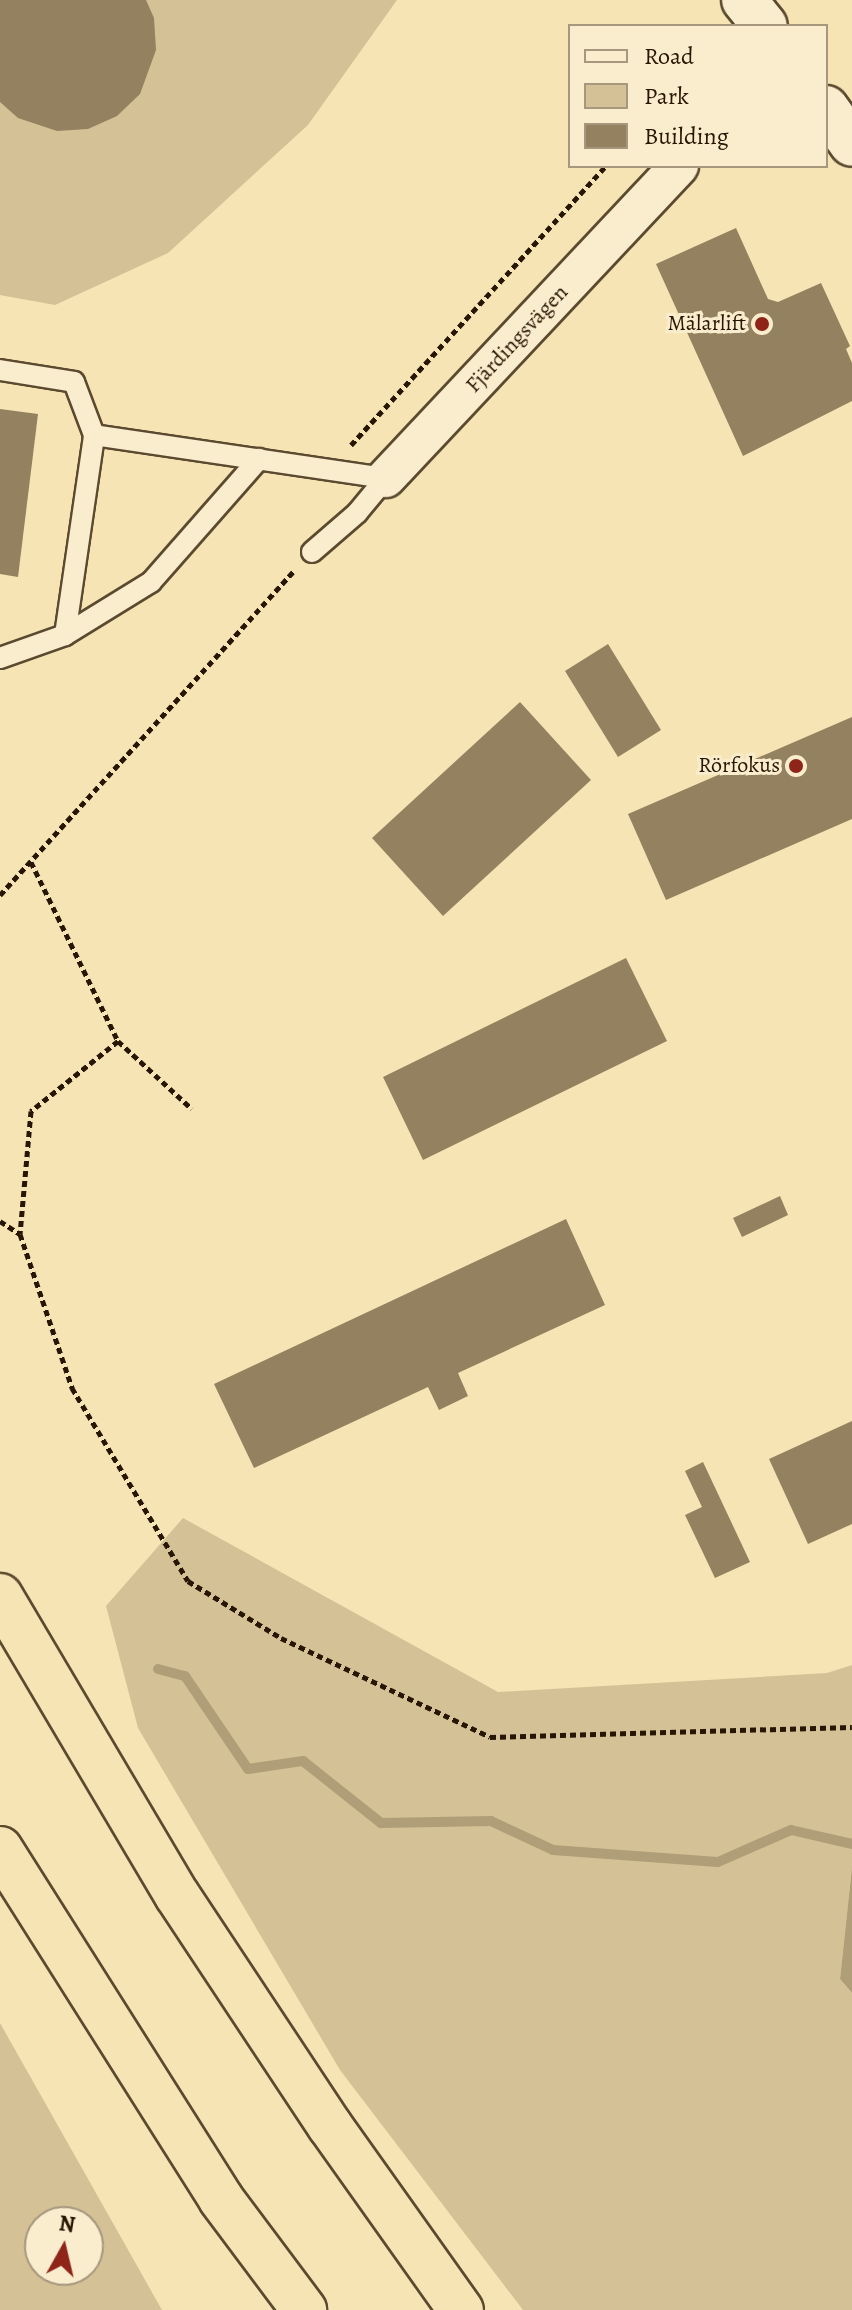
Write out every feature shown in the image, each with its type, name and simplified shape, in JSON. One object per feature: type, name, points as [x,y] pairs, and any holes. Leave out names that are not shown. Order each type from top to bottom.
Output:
[{"type":"highway","points":[[0,1596],[177,1895],[330,2126],[461,2310]]},
{"type":"highway","points":[[0,1849],[221,2199],[304,2310]]},
{"type":"street","points":[[744,0],[763,24]]},
{"type":"street","points":[[828,111],[852,144]]},
{"type":"street","name":"Fjärdingsvägen","points":[[386,478],[677,168]]},
{"type":"lane","points":[[0,370],[74,382],[94,435],[65,635]]},
{"type":"lane","points":[[94,435],[386,478]]},
{"type":"lane","points":[[0,658],[65,635],[151,582],[259,459]]},
{"type":"lane","name":"Fjärdingsvägen","points":[[312,552],[357,513],[386,478]]},
{"type":"path","points":[[31,862],[118,1041],[192,1109]]},
{"type":"path","points":[[118,1041],[31,1111],[20,1234],[72,1388],[188,1581],[281,1638],[490,1737],[852,1727]]},
{"type":"path","points":[[0,1221],[20,1234]]},
{"type":"green space","points":[[0,0],[397,0],[308,125],[168,253],[55,305],[0,295]]},
{"type":"green space","points":[[183,1518],[498,1692],[827,1673],[852,1665],[852,1867],[840,1979],[852,1993],[852,2310],[523,2310],[340,2070],[138,1728],[106,1606]]},
{"type":"green space","points":[[0,2023],[103,2206],[24,2206],[24,2286],[104,2286],[104,2207],[162,2310],[0,2310]]},
{"type":"shaded area","points":[[852,1867],[852,1993],[840,1979]]},
{"type":"building","points":[[0,0],[146,0],[154,18],[156,50],[140,94],[117,116],[88,129],[57,131],[18,118],[0,102]]},
{"type":"building","name":"Mälarlift","points":[[736,228],[768,299],[778,302],[821,283],[850,346],[846,349],[852,363],[852,401],[743,456],[656,264]]},
{"type":"building","points":[[0,409],[38,414],[18,577],[0,574]]},
{"type":"building","points":[[608,644],[661,730],[618,757],[565,671]]},
{"type":"building","points":[[520,702],[591,780],[443,916],[372,838]]},
{"type":"building","name":"Rörfokus","points":[[852,717],[852,819],[666,900],[628,814]]},
{"type":"building","points":[[626,958],[667,1041],[423,1160],[383,1077]]},
{"type":"building","points":[[780,1196],[788,1215],[742,1237],[733,1218]]},
{"type":"building","points":[[566,1219],[605,1305],[458,1373],[468,1396],[439,1410],[428,1387],[254,1468],[214,1384]]},
{"type":"building","points":[[852,1421],[852,1524],[808,1544],[769,1459]]},
{"type":"building","points":[[703,1462],[750,1562],[715,1578],[685,1515],[702,1507],[685,1471]]},
{"type":"waterway","points":[[158,1669],[185,1676],[248,1769],[303,1761],[381,1823],[491,1821],[553,1850],[718,1862],[791,1830],[852,1844]]},
{"type":"place","name":"Mälarlift","points":[[762,324]]},
{"type":"place","name":"Rörfokus","points":[[796,766]]}]
